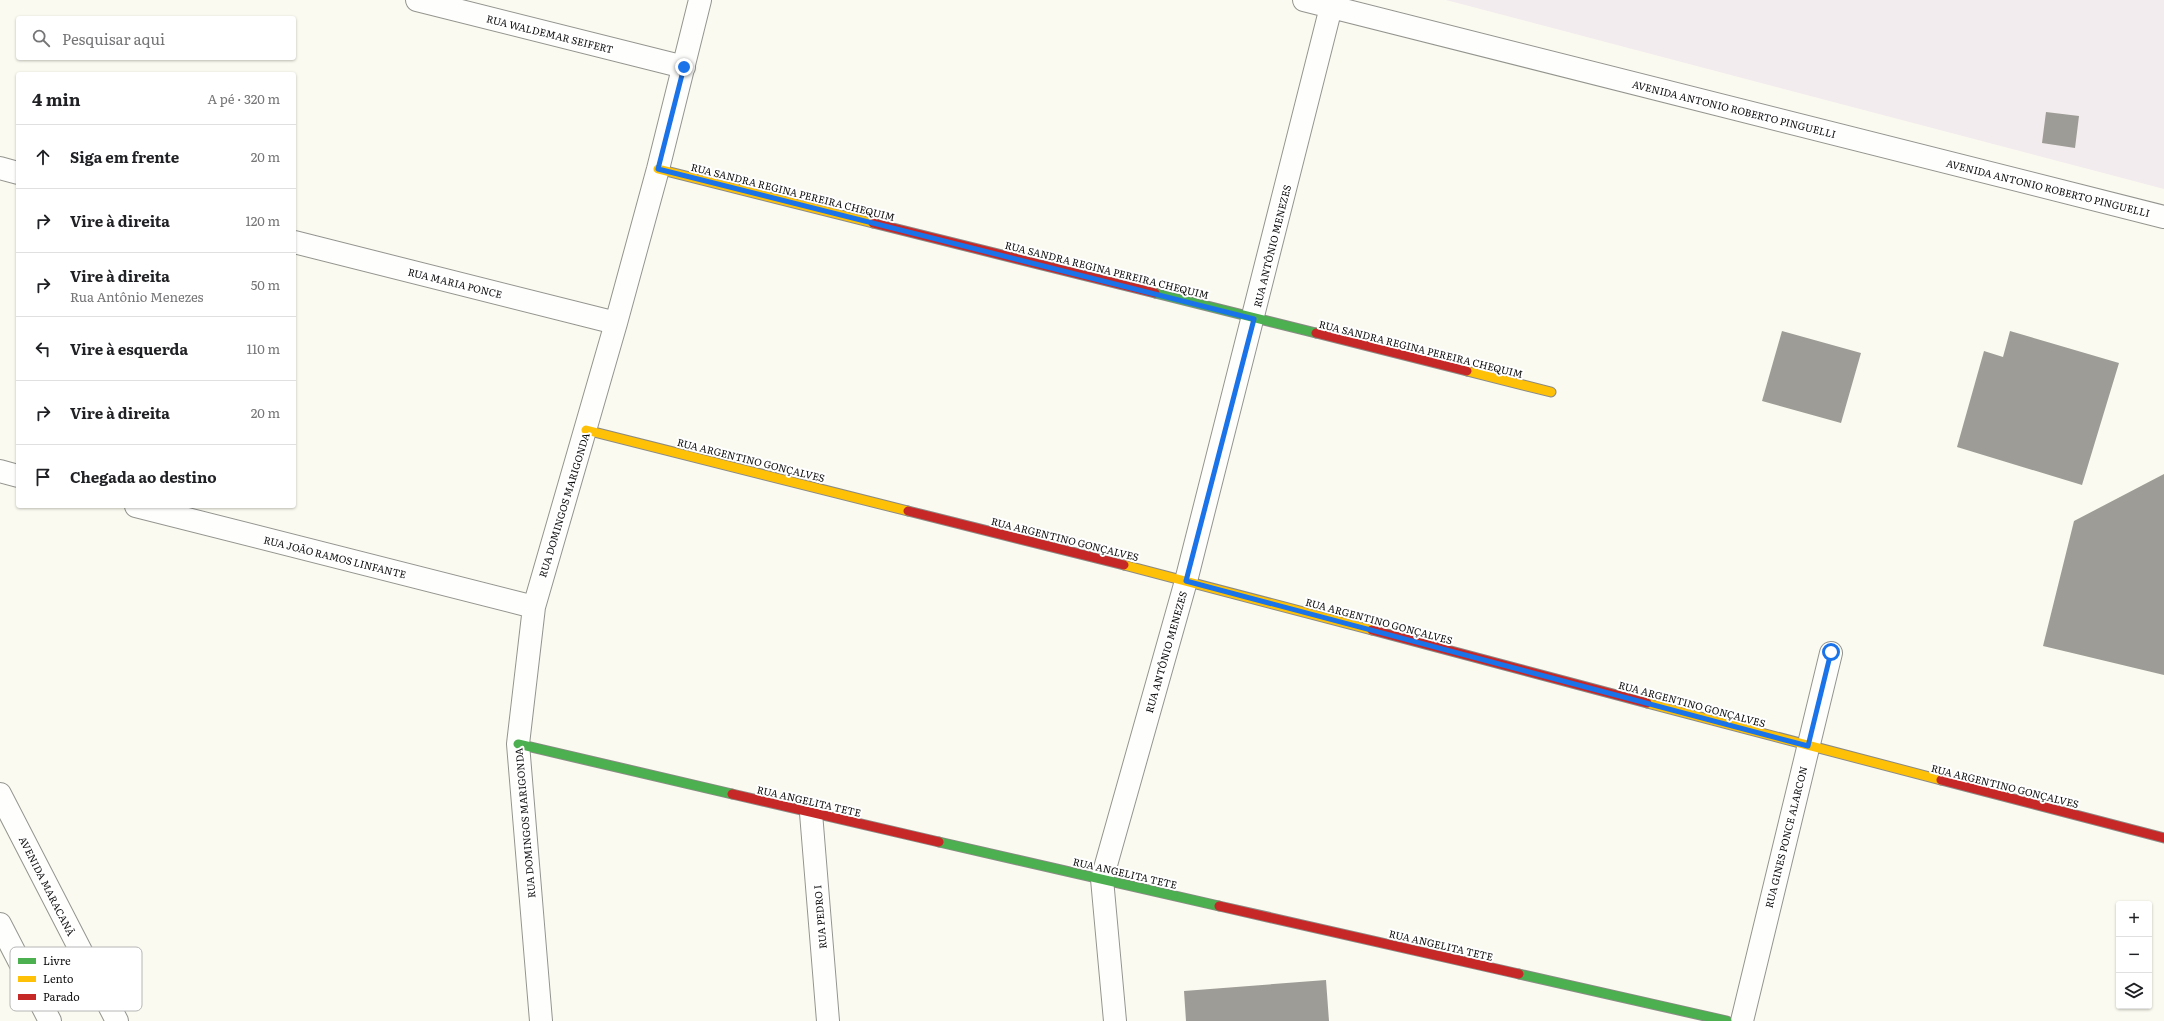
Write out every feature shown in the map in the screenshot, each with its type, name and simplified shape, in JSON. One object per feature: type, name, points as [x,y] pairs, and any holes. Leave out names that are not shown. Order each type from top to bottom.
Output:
[{"type":"street","name":"RUA WALDEMAR SEIFERT","points":[[417,0],[684,67]]},
{"type":"street","name":"RUA DOMINGOS MARIGONDA","points":[[541,1021],[518,744],[534,608],[616,324],[658,169],[700,0]]},
{"type":"street","name":"AVENIDA ANTONIO ROBERTO PINGUELLI","points":[[1304,0],[2164,217]]},
{"type":"street","name":"RUA ANTÔNIO MENEZES","points":[[1115,1021],[1102,879],[1186,581],[1254,319],[1331,7]]},
{"type":"street","points":[[0,168],[16,172]]},
{"type":"street","name":"RUA SANDRA REGINA PEREIRA CHEQUIM","points":[[658,169],[1551,392]]},
{"type":"street","name":"RUA MARIA PONCE","points":[[296,243],[616,324]]},
{"type":"street","name":"RUA ARGENTINO GONÇALVES","points":[[586,430],[1186,581],[1808,746],[2164,838]]},
{"type":"street","points":[[0,471],[16,475]]},
{"type":"street","name":"RUA JOÃO RAMOS LINFANTE","points":[[144,508],[534,608]]},
{"type":"street","name":"RUA GINES PONCE ALARCON","points":[[1742,1021],[1831,652]]},
{"type":"street","name":"RUA ANGELITA TETE","points":[[518,744],[811,813],[1727,1021]]},
{"type":"street","name":"AVENIDA MARACANÃ","points":[[0,794],[79,947]]},
{"type":"street","name":"RUA PEDRO I","points":[[811,813],[828,1021]]},
{"type":"street","points":[[0,924],[12,947]]},
{"type":"street","points":[[45,1011],[50,1021]]},
{"type":"street","name":"AVENIDA MARACANÃ","points":[[112,1011],[117,1021]]},
{"type":"shaded area","points":[[1446,0],[2164,0],[2164,189]]},
{"type":"building","points":[[2046,112],[2079,116],[2075,148],[2042,143]]},
{"type":"building","points":[[1782,331],[1861,353],[1841,423],[1762,401]]},
{"type":"building","points":[[2010,331],[2119,363],[2082,485],[1957,447],[1984,351],[2003,357]]},
{"type":"building","points":[[2164,474],[2164,675],[2043,646],[2074,521]]},
{"type":"building","points":[[1326,980],[1329,1021],[1186,1021],[1184,991]]},
{"type":"traffic: fast","points":[[1155,293],[1316,333]]},
{"type":"traffic: fast","points":[[518,744],[732,794]]},
{"type":"traffic: fast","points":[[939,842],[1219,906]]},
{"type":"traffic: fast","points":[[1519,974],[1727,1021]]},
{"type":"traffic: slow","points":[[658,169],[873,223]]},
{"type":"traffic: slow","points":[[1467,371],[1551,392]]},
{"type":"traffic: slow","points":[[586,430],[908,511]]},
{"type":"traffic: slow","points":[[1124,565],[1372,630]]},
{"type":"traffic: slow","points":[[1647,703],[1941,780]]},
{"type":"traffic: jam","points":[[873,223],[1155,293]]},
{"type":"traffic: jam","points":[[1316,333],[1467,371]]},
{"type":"traffic: jam","points":[[908,511],[1124,565]]},
{"type":"traffic: jam","points":[[1372,630],[1647,703]]},
{"type":"traffic: jam","points":[[1941,780],[2164,838]]},
{"type":"traffic: jam","points":[[732,794],[939,842]]},
{"type":"traffic: jam","points":[[1219,906],[1519,974]]},
{"type":"route","points":[[684,67],[658,169],[1254,319],[1186,581],[1808,746],[1831,652]]}]
